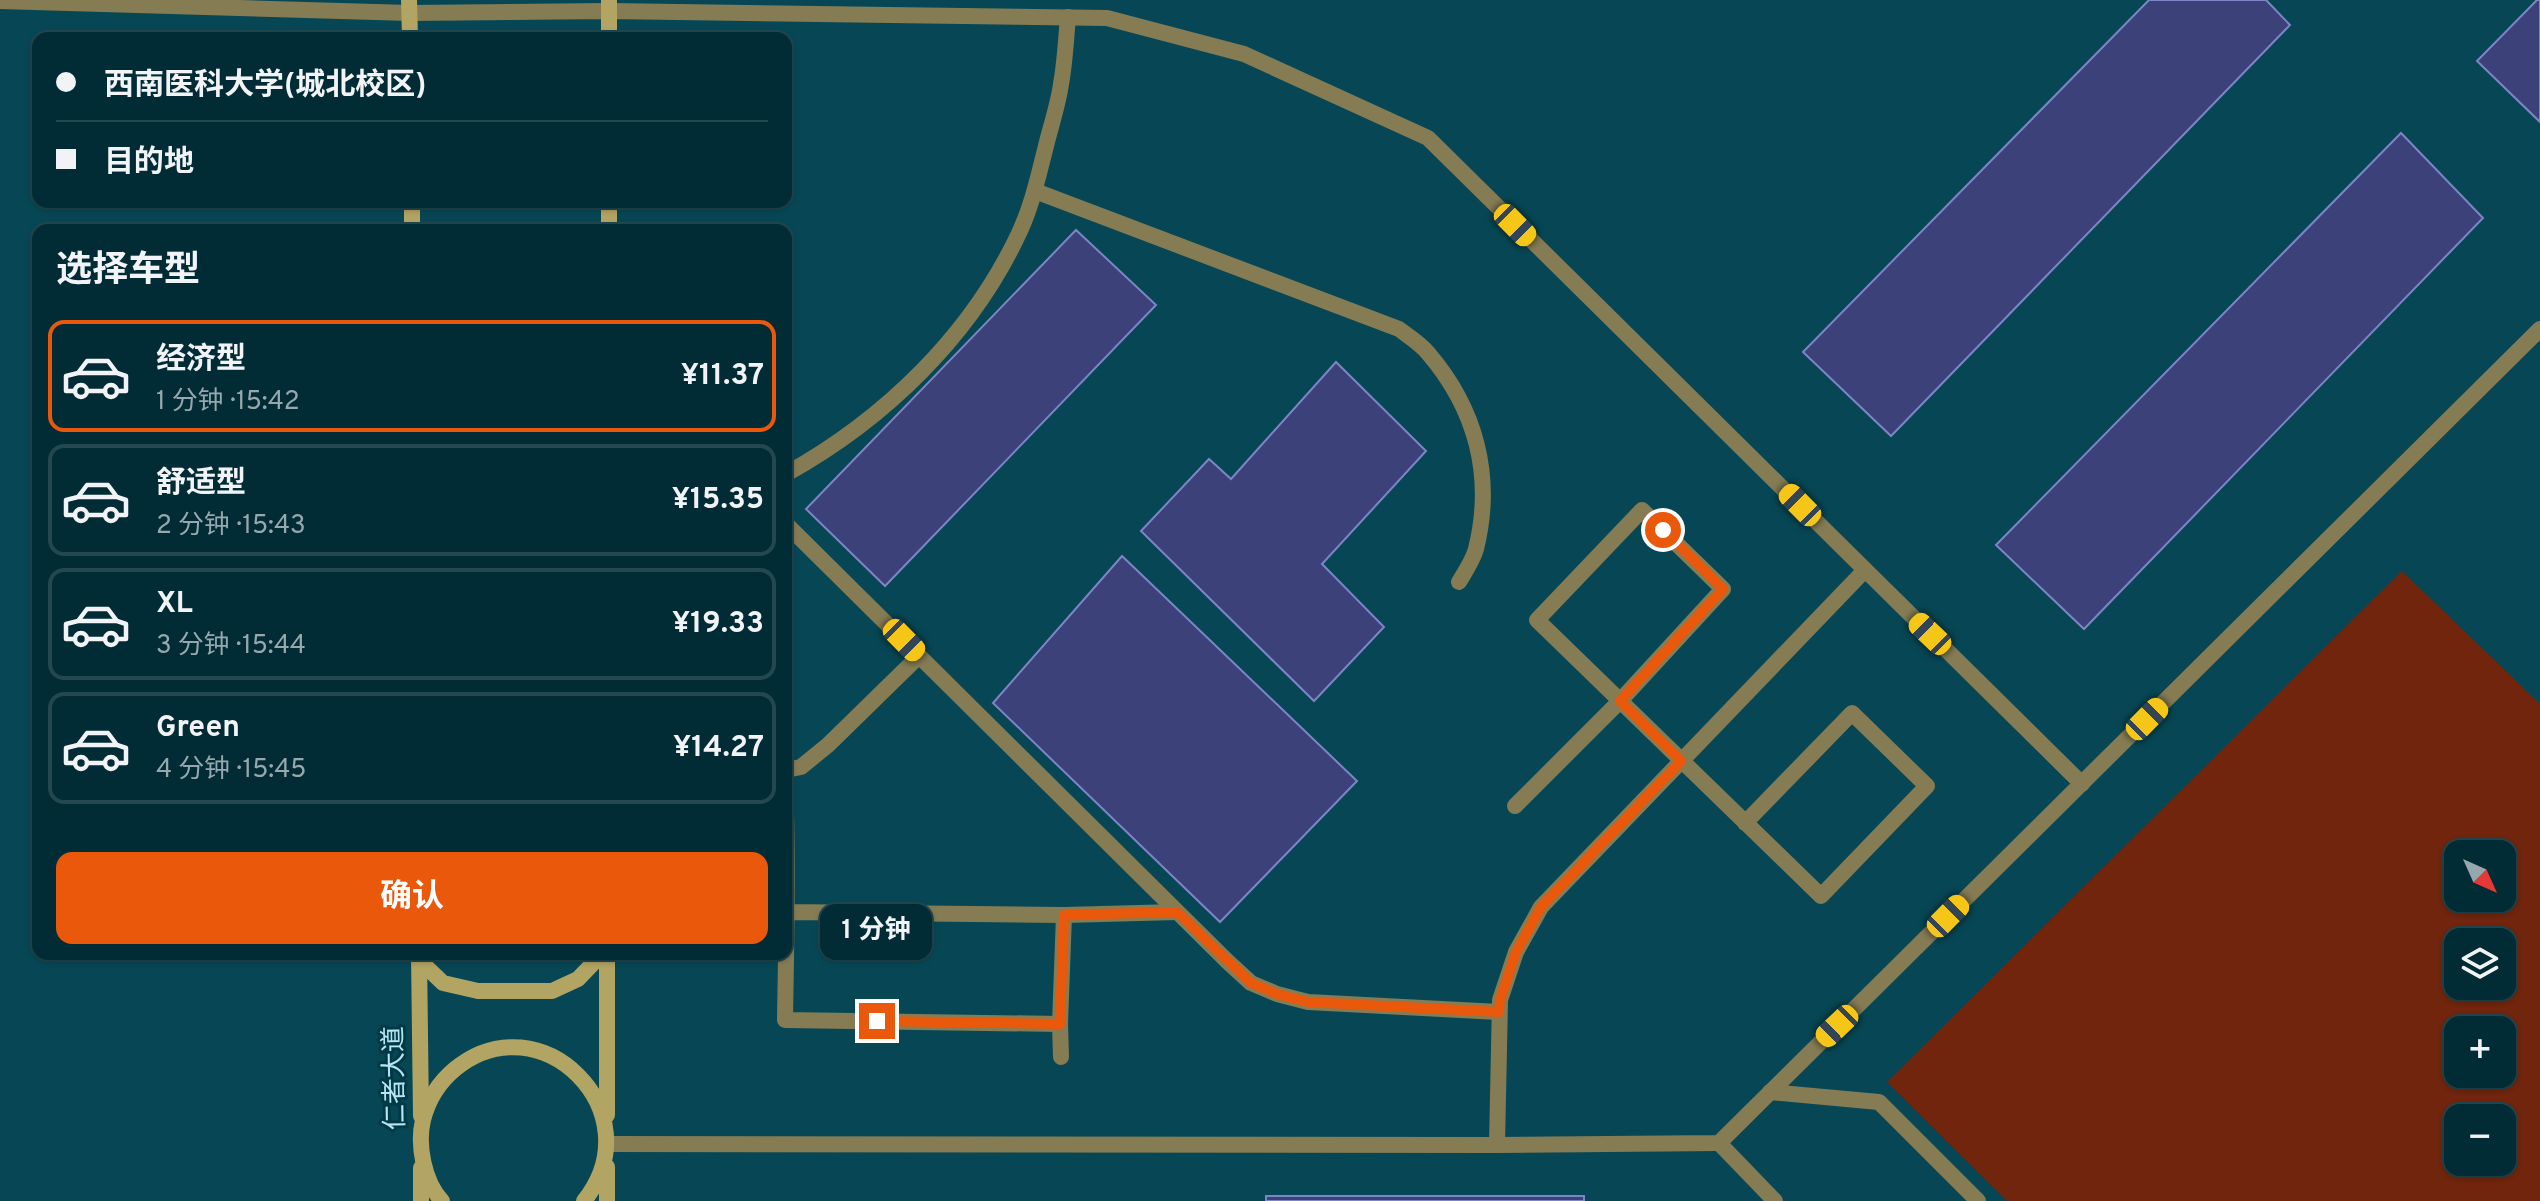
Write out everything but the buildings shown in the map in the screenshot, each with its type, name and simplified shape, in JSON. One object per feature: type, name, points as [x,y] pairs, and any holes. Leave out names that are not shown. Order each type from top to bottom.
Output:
[{"type":"street","points":[[0,1],[410,7],[609,5],[1107,18],[1244,54],[1428,138],[2082,784]]},
{"type":"street","points":[[609,5],[609,32]]},
{"type":"street","points":[[410,7],[410,32]]},
{"type":"street","points":[[792,471],[823,454],[873,416],[916,377],[954,337],[995,281],[1020,231],[1035,191],[1061,86],[1068,17]]},
{"type":"street","points":[[1035,191],[1399,329],[1427,351],[1473,426],[1482,460],[1482,504],[1476,551],[1459,582]]},
{"type":"street","points":[[607,1144],[1719,1143],[2540,329]]},
{"type":"street","points":[[1515,806],[1620,701],[1723,589],[1642,510],[1537,620],[1620,701],[1681,761],[1745,823],[1821,896],[1927,786],[1852,713],[1745,823]]},
{"type":"street","points":[[792,530],[1251,983],[1308,1002],[1499,1012]]},
{"type":"street","points":[[1497,1145],[1500,1000],[1516,952],[1541,907],[1865,570]]},
{"type":"street","points":[[792,769],[801,767],[828,745],[919,656]]},
{"type":"street","points":[[792,912],[1064,915],[1177,912]]},
{"type":"street","points":[[1061,1057],[1064,915]]},
{"type":"street","name":"仁者大道","points":[[419,960],[421,1201]]},
{"type":"street","points":[[422,960],[443,983],[478,991],[552,991],[578,979],[598,960]]},
{"type":"street","points":[[604,960],[607,1201]]},
{"type":"street","points":[[786,960],[785,1020],[1060,1024]]},
{"type":"street","points":[[442,1201],[426,1176],[421,1131],[425,1111],[434,1092],[446,1076],[462,1063],[480,1054],[521,1048],[544,1053],[565,1063],[583,1079],[596,1098],[604,1120],[607,1144],[603,1167],[584,1201]]},
{"type":"street","points":[[1770,1092],[1879,1102],[1978,1201]]},
{"type":"street","points":[[1719,1143],[1775,1201]]},
{"type":"shaded area","points":[[0,0],[2540,0],[2540,1201],[0,1201]]},
{"type":"shaded area","points":[[2402,571],[2540,704],[2540,1201],[2007,1201],[1887,1082]]},
{"type":"route","points":[[877,1021],[1060,1024],[1064,915],[1177,912],[1251,983],[1277,994],[1308,1002],[1499,1012],[1516,952],[1541,907],[1681,761],[1620,701],[1723,589],[1663,530]]}]
